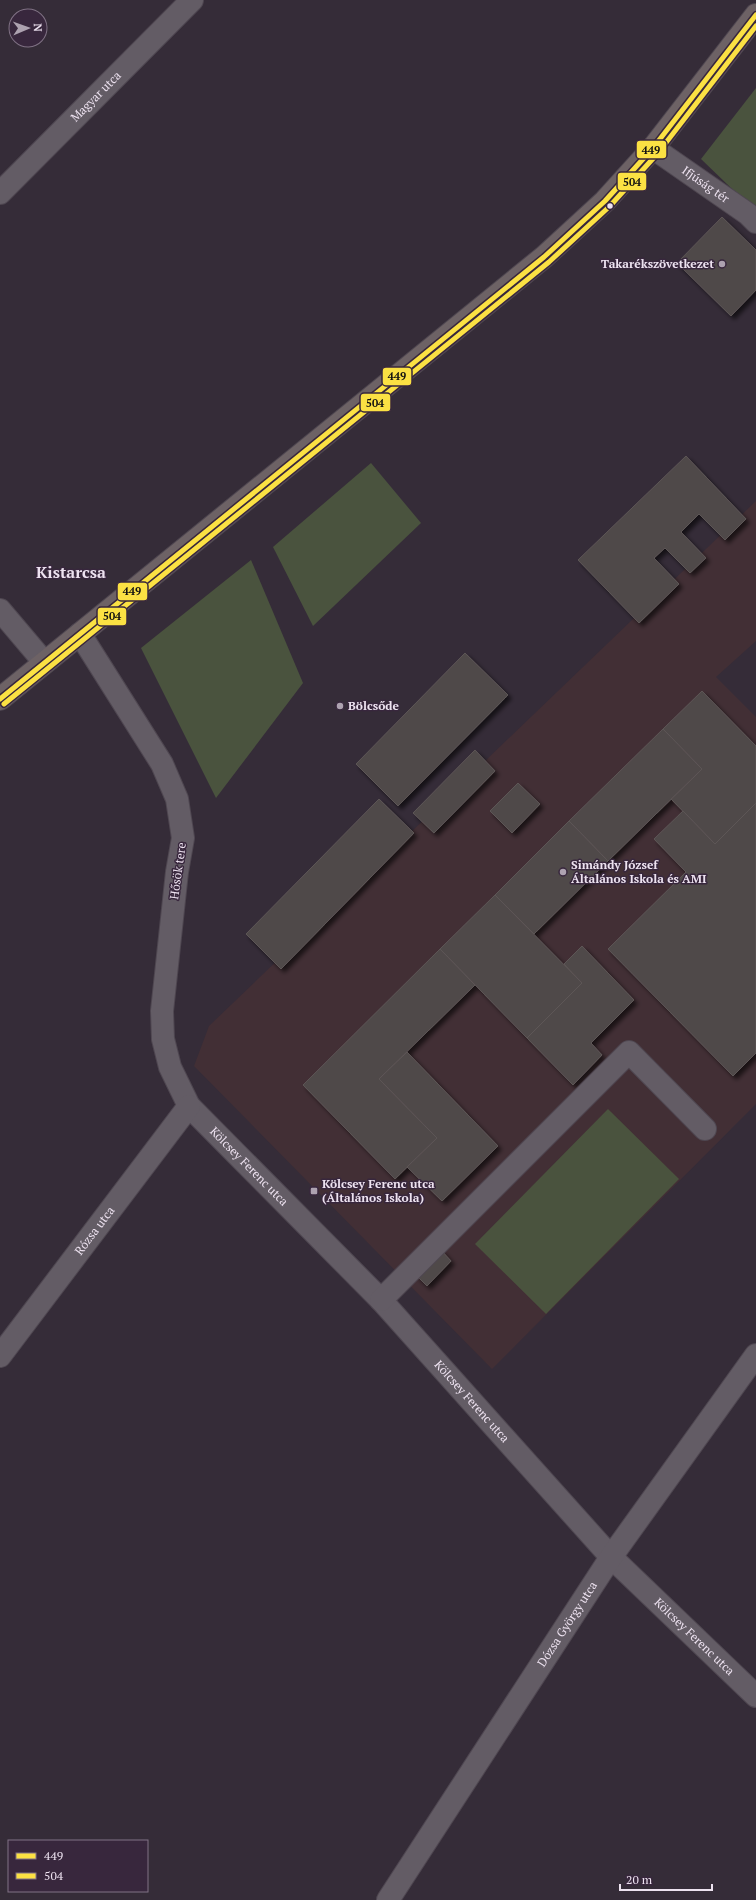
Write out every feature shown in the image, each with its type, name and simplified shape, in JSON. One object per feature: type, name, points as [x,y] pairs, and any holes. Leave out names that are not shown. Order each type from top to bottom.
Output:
[{"type":"main road","points":[[0,699],[544,257],[605,201],[653,148],[756,15]]},
{"type":"street","name":"Magyar utca","points":[[0,193],[192,0]]},
{"type":"street","name":"Ifjúság tér","points":[[653,148],[748,214],[756,222]]},
{"type":"street","points":[[0,610],[44,662]]},
{"type":"street","name":"Hősök tere","points":[[80,634],[162,764],[177,799],[183,838],[177,872],[162,1011],[163,1032],[170,1067],[189,1106]]},
{"type":"street","points":[[381,1300],[629,1052],[705,1129]]},
{"type":"street","name":"Kölcsey Ferenc utca","points":[[189,1106],[381,1300],[611,1556],[756,1696]]},
{"type":"street","name":"Rózsa utca","points":[[0,1356],[189,1106]]},
{"type":"street","name":"Dózsa György utca","points":[[388,1900],[611,1556],[756,1355]]},
{"type":"shaded area","name":"Simándy József Általános Iskola és AMI","points":[[756,501],[756,641],[716,677],[756,717],[756,1104],[492,1369],[194,1066],[209,1026]]},
{"type":"green space","points":[[756,88],[756,212],[701,159]]},
{"type":"green space","points":[[371,463],[421,523],[313,626],[273,547]]},
{"type":"green space","points":[[251,560],[303,683],[216,798],[141,648]]},
{"type":"green space","points":[[608,1109],[679,1179],[546,1314],[475,1244]]},
{"type":"building","points":[[722,217],[756,250],[756,290],[731,316],[677,263]]},
{"type":"building","points":[[686,456],[746,519],[725,540],[699,514],[681,532],[706,558],[690,573],[665,548],[654,558],[679,584],[639,623],[578,560]]},
{"type":"building","points":[[465,653],[508,695],[398,806],[356,764]]},
{"type":"building","points":[[702,691],[756,746],[756,803],[715,844],[671,799],[702,769],[663,729]]},
{"type":"building","points":[[663,729],[702,769],[608,861],[569,821]]},
{"type":"building","points":[[475,750],[495,771],[434,833],[413,813]]},
{"type":"building","points":[[518,783],[540,804],[512,833],[490,811]]},
{"type":"building","points":[[379,799],[414,833],[281,969],[246,934]]},
{"type":"building","points":[[756,803],[756,1053],[733,1076],[608,949],[686,872],[654,839],[683,811],[715,844]]},
{"type":"building","points":[[569,821],[608,861],[534,934],[495,895]]},
{"type":"building","points":[[495,895],[582,983],[527,1038],[440,949]]},
{"type":"building","points":[[582,946],[634,1000],[591,1043],[602,1055],[573,1085],[527,1038],[582,983],[564,964]]},
{"type":"building","points":[[440,949],[475,985],[379,1079],[437,1138],[395,1179],[303,1085]]},
{"type":"building","points":[[407,1052],[498,1146],[442,1201],[407,1167],[437,1138],[379,1079]]},
{"type":"building","points":[[441,1250],[451,1261],[427,1286],[416,1275]]},
{"type":"transit line","name":"449","points":[[0,699],[544,257],[605,201],[653,148],[756,15]]},
{"type":"transit line","name":"504","points":[[4,704],[549,262],[610,206],[658,153],[756,26]]},
{"type":"place","name":"Takarékszövetkezet","points":[[722,264]]},
{"type":"place","name":"Bölcsőde","points":[[340,706]]},
{"type":"place","name":"Simándy József Általános Iskola és AMI","points":[[563,872]]},
{"type":"place","name":"Kölcsey Ferenc utca (Általános Iskola)","points":[[314,1191]]},
{"type":"district","name":"Kistarcsa","points":[[71,572]]}]
